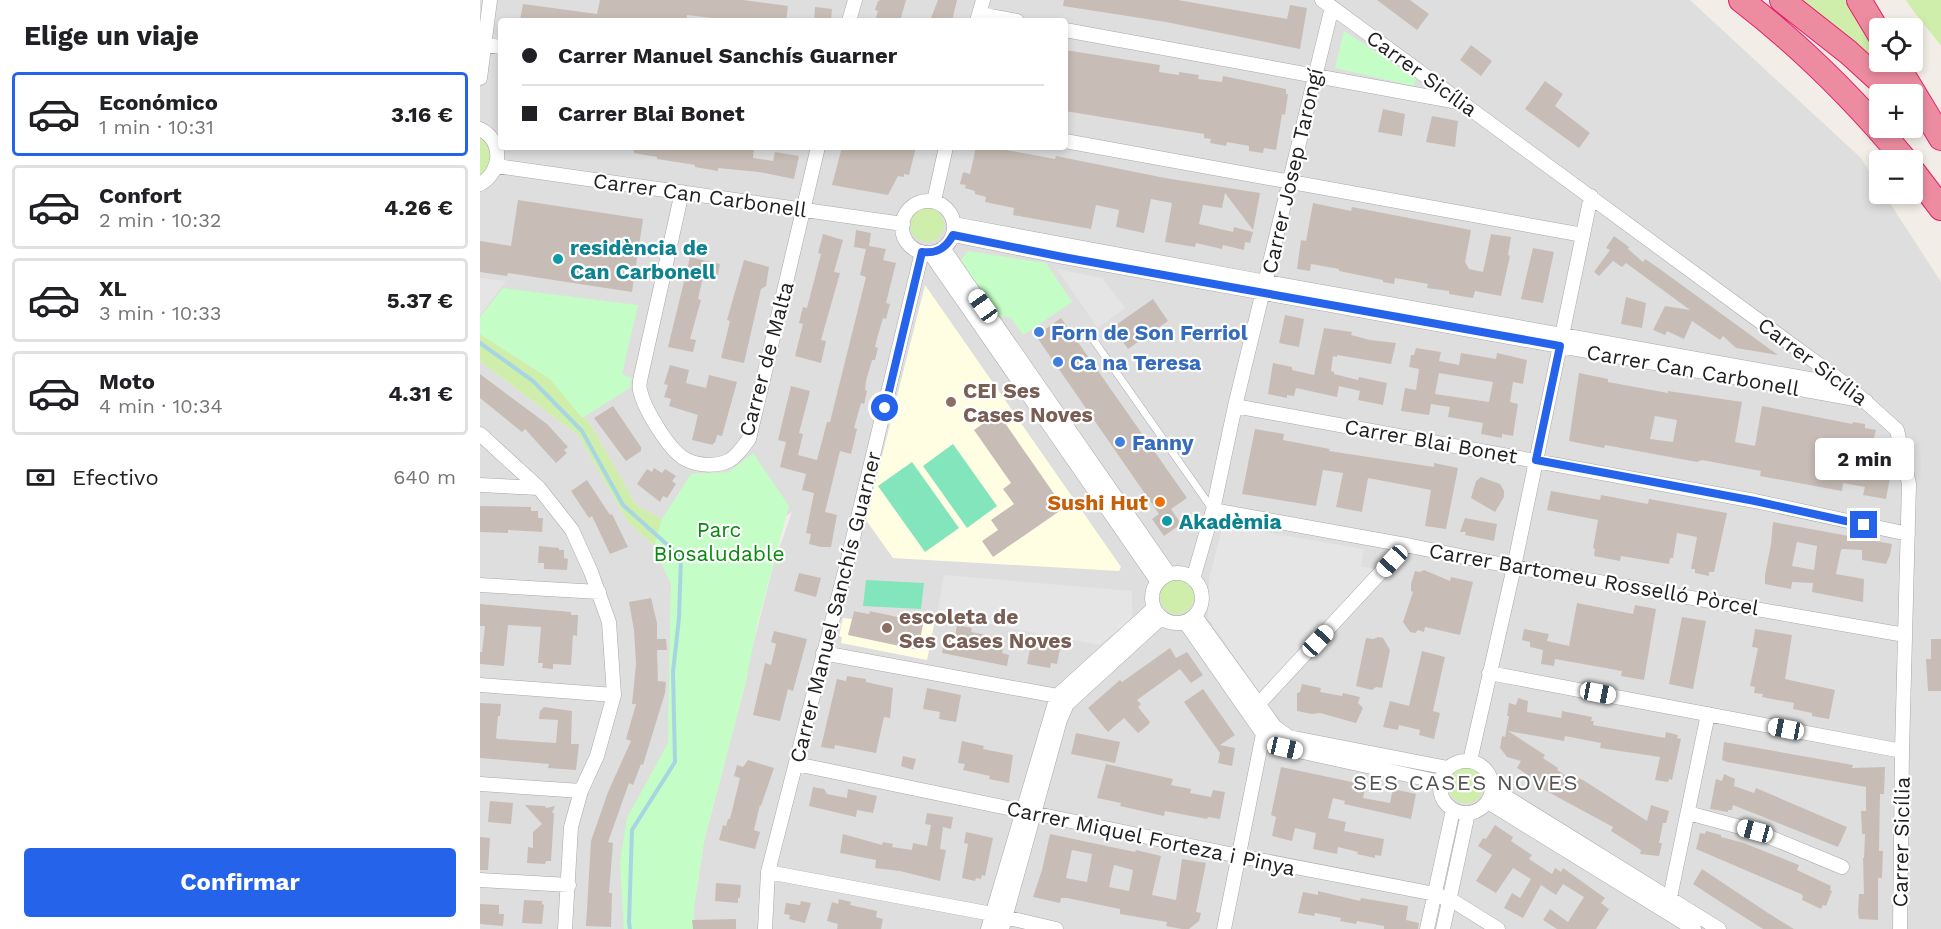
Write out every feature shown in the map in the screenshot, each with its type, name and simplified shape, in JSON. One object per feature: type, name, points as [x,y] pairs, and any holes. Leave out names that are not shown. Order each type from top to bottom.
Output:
[{"type":"highway","points":[[1741,0],[1825,72],[1896,150]]},
{"type":"highway","points":[[1782,0],[1848,52],[1883,84]]},
{"type":"highway","points":[[1859,0],[1870,18]]},
{"type":"highway","points":[[1870,0],[1881,18]]},
{"type":"highway","points":[[1901,72],[1941,138]]},
{"type":"highway","points":[[1914,72],[1941,113]]},
{"type":"highway","points":[[1923,131],[1941,156]]},
{"type":"highway","points":[[1923,184],[1941,208]]},
{"type":"street","points":[[480,78],[482,44],[490,0]]},
{"type":"street","points":[[850,18],[855,0]]},
{"type":"street","points":[[978,18],[982,0]]},
{"type":"street","name":"Carrer Josep Tarongí","points":[[1193,579],[1213,510],[1235,406],[1290,181],[1314,75],[1327,3]]},
{"type":"street","name":"Carrer Sicília","points":[[1327,3],[1848,386],[1897,430],[1909,484],[1900,929]]},
{"type":"street","points":[[1068,31],[1463,103]]},
{"type":"street","points":[[482,44],[498,47]]},
{"type":"street","points":[[480,129],[491,138],[498,156],[493,174],[480,184]]},
{"type":"street","points":[[1068,142],[1583,234]]},
{"type":"street","name":"Carrer de Malta","points":[[682,192],[640,389],[650,412],[674,449],[684,459],[697,464],[721,463],[732,459],[749,440],[817,150]]},
{"type":"street","points":[[934,201],[945,150]]},
{"type":"street","name":"Carrer Can Carbonell","points":[[497,166],[903,224]]},
{"type":"street","points":[[1470,761],[1514,567],[1591,196]]},
{"type":"street","points":[[932,251],[954,229],[947,209],[934,201],[917,203],[910,208],[903,224],[905,238],[909,244],[932,251],[1164,578]]},
{"type":"street","name":"Carrer Can Carbonell","points":[[954,229],[1063,257],[1265,288],[1561,340],[1866,401]]},
{"type":"street","name":"Carrer Manuel Sanchís Guarner","points":[[765,929],[768,872],[823,653],[932,251]]},
{"type":"street","points":[[1561,340],[1848,386]]},
{"type":"street","name":"Carrer Blai Bonet","points":[[1235,406],[1755,501],[1908,534]]},
{"type":"street","points":[[480,434],[539,488],[572,530],[609,622],[614,695],[597,756],[581,791],[571,827],[565,929]]},
{"type":"street","points":[[480,485],[539,488]]},
{"type":"street","name":"Carrer Bartomeu Rosselló Pòrcel","points":[[1213,510],[1514,567],[1905,635]]},
{"type":"street","points":[[1254,709],[1406,545]]},
{"type":"street","points":[[1186,575],[1193,579],[1198,585],[1202,599],[1190,619],[1171,623],[1158,613],[1152,593],[1164,578],[1186,575]]},
{"type":"street","points":[[480,585],[598,592]]},
{"type":"street","points":[[988,929],[1000,920],[1028,813],[1060,720],[1062,700],[1158,613]]},
{"type":"street","points":[[1190,619],[1254,709],[1289,737],[1448,768]]},
{"type":"street","points":[[823,653],[1062,700]]},
{"type":"street","points":[[1489,673],[1902,751]]},
{"type":"street","points":[[480,685],[614,695]]},
{"type":"street","points":[[1224,929],[1263,734],[1254,709]]},
{"type":"street","points":[[1668,905],[1707,714]]},
{"type":"street","points":[[1263,734],[1285,748],[1440,782]]},
{"type":"street","points":[[1470,761],[1484,768],[1488,774],[1490,795],[1476,811],[1468,813],[1453,810],[1442,798],[1440,782],[1448,768],[1454,764],[1470,761]]},
{"type":"street","name":"Carrer Miquel Forteza i Pinya","points":[[796,764],[1239,856],[1435,894],[1450,899],[1498,929]]},
{"type":"street","points":[[480,784],[581,791]]},
{"type":"street","points":[[1490,795],[1668,905],[1719,929]]},
{"type":"street","points":[[1427,929],[1453,810]]},
{"type":"street","points":[[1443,929],[1468,813]]},
{"type":"street","points":[[1688,813],[1755,831],[1842,867]]},
{"type":"street","points":[[768,872],[1000,920],[1056,929]]},
{"type":"street","points":[[480,880],[568,885]]},
{"type":"street","points":[[1668,905],[1694,929]]},
{"type":"lane","points":[[1090,335],[1213,510]]},
{"type":"shaded area","points":[[480,0],[1690,0],[1861,158],[1869,171],[1869,204],[1890,204],[1941,282],[1941,929],[694,929],[694,907],[704,841],[745,685],[774,562],[792,512],[733,551],[684,531],[636,505],[592,427],[550,379],[480,334]]},
{"type":"shaded area","points":[[1057,269],[1102,278],[1125,308],[1098,328]]},
{"type":"shaded area","points":[[480,278],[506,281],[480,315]]},
{"type":"shaded area","name":"CEI Ses Cases Noves","points":[[925,285],[1121,567],[1119,571],[893,558],[866,520]]},
{"type":"shaded area","points":[[480,361],[578,435],[628,522],[654,546],[671,584],[668,743],[620,862],[624,929],[480,929]]},
{"type":"shaded area","points":[[1223,525],[1364,549],[1361,566],[1373,569],[1259,692],[1208,618],[1209,579]]},
{"type":"shaded area","points":[[944,575],[1132,591],[1132,619],[1099,645],[937,614]]},
{"type":"shaded area","name":"escoleta de Ses Cases Noves","points":[[854,611],[869,614],[870,611],[897,617],[898,614],[924,619],[936,615],[927,660],[841,643],[842,637],[839,636],[843,618],[852,619]]},
{"type":"green space","points":[[1796,0],[1847,0],[1869,37],[1869,59]]},
{"type":"green space","points":[[1906,0],[1941,0],[1941,46],[1923,23],[1923,18],[1919,18]]},
{"type":"green space","points":[[1344,31],[1416,78],[1414,86],[1335,68]]},
{"type":"green space","points":[[480,138],[490,153],[490,163],[480,178]]},
{"type":"green space","points":[[927,208],[939,213],[944,225],[939,237],[927,242],[915,237],[910,225],[915,213]]},
{"type":"green space","points":[[968,251],[1046,263],[1072,302],[1023,335],[1011,318],[996,315],[959,263]]},
{"type":"green space","points":[[503,288],[638,305],[622,374],[631,378],[630,388],[582,418],[550,379],[480,334],[480,317]]},
{"type":"green space","points":[[480,334],[550,379],[592,427],[636,505],[684,531],[691,697],[624,929],[620,862],[627,818],[668,743],[671,584],[654,546],[628,522],[578,435],[480,361]]},
{"type":"green space","points":[[953,444],[997,506],[967,528],[923,466]]},
{"type":"green space","name":"Parc Biosaludable","points":[[753,453],[789,506],[704,841],[694,907],[694,929],[624,929],[620,862],[627,818],[668,743],[671,584],[654,546],[662,519],[691,474],[729,472]]},
{"type":"green space","points":[[912,462],[959,528],[925,552],[878,486]]},
{"type":"green space","points":[[866,580],[924,583],[921,609],[863,606]]},
{"type":"green space","points":[[1177,580],[1189,585],[1194,597],[1189,609],[1177,614],[1165,609],[1160,597],[1165,585]]},
{"type":"green space","points":[[1466,767],[1479,772],[1484,785],[1479,798],[1466,803],[1453,798],[1448,785],[1453,772]]},
{"type":"building","points":[[600,0],[743,0],[788,6],[786,18],[712,18],[687,15],[686,18],[520,18],[523,4],[597,14]]},
{"type":"building","points":[[906,0],[901,18],[876,18],[878,11],[875,10],[878,1]]},
{"type":"building","points":[[938,0],[957,0],[953,18],[931,18]]},
{"type":"building","points":[[1064,0],[1178,0],[1287,19],[1290,5],[1307,8],[1300,49],[1166,22],[1063,6]]},
{"type":"building","points":[[1377,0],[1410,0],[1429,14],[1417,30]]},
{"type":"building","points":[[815,7],[832,9],[831,18],[814,18]]},
{"type":"building","points":[[1471,45],[1492,61],[1481,76],[1460,60]]},
{"type":"building","points":[[1068,50],[1160,65],[1159,72],[1199,75],[1198,79],[1222,82],[1223,76],[1286,89],[1286,94],[1288,94],[1285,115],[1282,114],[1276,150],[1264,148],[1263,153],[1249,151],[1249,146],[1227,142],[1226,146],[1210,143],[1211,139],[1204,138],[1204,134],[1068,111]]},
{"type":"building","points":[[1545,81],[1563,94],[1555,106],[1590,133],[1579,148],[1525,109]]},
{"type":"building","points":[[1383,109],[1405,114],[1402,136],[1378,132]]},
{"type":"building","points":[[1432,116],[1458,121],[1455,147],[1426,142]]},
{"type":"building","points":[[634,150],[754,150],[753,158],[773,161],[775,152],[799,156],[794,179],[759,172],[718,168],[718,171],[634,153]]},
{"type":"building","points":[[841,150],[915,150],[909,175],[898,176],[888,195],[832,185]]},
{"type":"building","points":[[975,150],[1006,150],[1055,159],[1056,156],[1165,178],[1260,193],[1253,230],[1225,193],[1222,208],[1203,205],[1199,224],[1233,232],[1234,227],[1253,232],[1250,243],[1245,242],[1244,250],[1223,245],[1222,249],[1196,243],[1195,247],[1165,242],[1172,203],[1151,199],[1144,233],[1116,227],[1119,210],[1096,205],[1091,229],[1013,215],[1014,208],[985,202],[986,197],[975,194],[975,191],[965,188],[966,185],[960,184],[963,172],[970,174]]},
{"type":"building","name":"residència de Can Carbonell","points":[[518,200],[643,219],[632,292],[508,273],[507,276],[480,272],[480,241],[511,246]]},
{"type":"building","points":[[1313,203],[1351,211],[1352,207],[1471,230],[1465,262],[1469,269],[1483,272],[1491,234],[1511,237],[1508,255],[1510,256],[1501,296],[1475,291],[1473,298],[1449,294],[1449,291],[1427,288],[1428,284],[1395,278],[1394,284],[1311,264],[1310,271],[1297,269],[1301,240],[1306,241]]},
{"type":"building","points":[[856,230],[871,233],[869,246],[886,249],[883,260],[896,263],[886,303],[890,304],[886,319],[883,318],[875,347],[878,348],[875,360],[872,360],[866,381],[865,390],[867,391],[854,428],[857,429],[851,454],[840,451],[825,512],[837,515],[831,547],[821,547],[809,544],[811,534],[806,533],[814,493],[802,490],[806,474],[780,467],[786,442],[778,440],[791,386],[810,391],[799,433],[803,434],[798,455],[817,460],[827,422],[830,422],[866,277],[860,275],[866,249],[854,247]]},
{"type":"building","points":[[823,234],[843,240],[834,272],[840,273],[821,340],[826,341],[821,363],[795,356],[803,324],[799,323],[803,307],[807,308],[821,254],[818,253]]},
{"type":"building","points":[[1614,236],[1629,247],[1628,249],[1643,262],[1645,259],[1657,267],[1778,355],[1736,348],[1723,336],[1720,340],[1692,321],[1684,339],[1667,331],[1665,335],[1653,330],[1665,306],[1690,310],[1626,263],[1622,267],[1613,261],[1599,276],[1594,272],[1610,250],[1606,248]]},
{"type":"building","points":[[1533,248],[1554,252],[1543,303],[1521,299]]},
{"type":"building","points":[[690,257],[720,264],[717,280],[703,277],[698,299],[701,300],[690,339],[696,340],[693,352],[668,347]]},
{"type":"building","points":[[744,260],[769,267],[766,286],[761,289],[744,363],[721,358],[730,321],[727,320]]},
{"type":"building","points":[[1626,297],[1646,303],[1642,328],[1621,324]]},
{"type":"building","points":[[1153,299],[1168,321],[1128,349],[1113,327]]},
{"type":"building","points":[[1285,315],[1304,319],[1299,347],[1279,343]]},
{"type":"building","points":[[1061,318],[1187,498],[1171,509],[1181,524],[1164,536],[1152,519],[1159,514],[1036,336]]},
{"type":"building","points":[[1324,328],[1352,332],[1351,335],[1370,340],[1396,343],[1391,364],[1333,356],[1331,371],[1334,374],[1358,380],[1359,377],[1387,383],[1383,405],[1358,400],[1360,391],[1339,386],[1337,397],[1296,388],[1294,396],[1287,395],[1287,398],[1268,394],[1273,363],[1314,375]]},
{"type":"building","points":[[1416,348],[1441,352],[1439,361],[1459,365],[1461,353],[1496,359],[1497,353],[1527,360],[1523,384],[1513,382],[1510,402],[1518,404],[1513,436],[1502,434],[1502,438],[1481,434],[1483,423],[1448,417],[1450,407],[1431,404],[1429,415],[1401,411],[1405,388],[1416,390],[1419,369],[1409,367],[1411,355],[1414,355]],"holes":[[[1439,373],[1493,382],[1489,402],[1435,394]]]},
{"type":"building","points":[[670,365],[689,370],[686,383],[706,388],[709,375],[737,382],[722,436],[717,435],[713,445],[692,440],[698,415],[669,406],[671,399],[664,397],[668,385],[664,384]]},
{"type":"building","points":[[1579,373],[1608,379],[1608,382],[1668,393],[1668,391],[1742,402],[1735,442],[1755,446],[1762,406],[1852,424],[1853,422],[1865,424],[1865,428],[1876,430],[1874,438],[1878,438],[1872,469],[1891,472],[1886,499],[1863,495],[1865,487],[1843,483],[1842,491],[1760,476],[1761,471],[1702,460],[1697,462],[1605,445],[1604,448],[1569,441]],"holes":[[[1655,416],[1677,420],[1673,442],[1650,439]],[[1831,440],[1860,446],[1857,467],[1826,461]]]},
{"type":"building","points":[[480,374],[547,424],[568,447],[564,450],[567,453],[556,463],[525,429],[522,432],[480,398]]},
{"type":"building","points":[[613,406],[641,447],[641,451],[626,461],[594,418]]},
{"type":"building","points":[[998,413],[1064,508],[993,557],[982,541],[998,530],[991,520],[1014,504],[1003,489],[1011,483],[974,430]]},
{"type":"building","points":[[1255,429],[1284,434],[1283,440],[1330,449],[1329,451],[1434,467],[1434,463],[1458,468],[1446,529],[1425,526],[1431,490],[1368,478],[1362,512],[1336,507],[1343,473],[1323,470],[1316,506],[1242,494]]},
{"type":"building","points":[[654,468],[662,473],[665,469],[676,476],[672,481],[676,484],[667,498],[663,496],[660,502],[637,484],[647,469],[652,472]]},
{"type":"building","points":[[1481,477],[1500,484],[1504,491],[1504,497],[1495,512],[1471,498],[1476,481]]},
{"type":"building","points":[[587,480],[610,515],[612,514],[628,547],[610,554],[592,516],[589,518],[571,491]]},
{"type":"building","points":[[1551,491],[1600,500],[1601,495],[1648,504],[1649,499],[1727,513],[1714,572],[1709,572],[1709,576],[1695,573],[1695,569],[1691,569],[1697,537],[1677,533],[1673,558],[1670,558],[1669,564],[1621,556],[1620,561],[1594,556],[1595,549],[1593,548],[1598,520],[1547,510]]},
{"type":"building","points":[[480,506],[531,507],[531,511],[538,511],[538,518],[543,518],[542,532],[508,530],[508,533],[480,532]]},
{"type":"building","points":[[1465,518],[1497,524],[1494,541],[1460,532]]},
{"type":"building","points":[[1773,522],[1892,544],[1886,564],[1862,560],[1862,550],[1841,550],[1836,574],[1864,579],[1863,602],[1812,592],[1813,583],[1792,582],[1791,589],[1765,584]],"holes":[[[1797,542],[1817,546],[1814,570],[1792,566]]]},
{"type":"building","points":[[539,546],[564,550],[564,558],[568,559],[567,570],[544,569],[544,563],[538,563]]},
{"type":"building","points":[[1424,570],[1450,581],[1451,577],[1473,582],[1460,635],[1425,627],[1424,632],[1418,630],[1415,633],[1410,632],[1403,622],[1413,592],[1411,584],[1415,571]]},
{"type":"building","points":[[799,573],[821,578],[816,597],[794,591]]},
{"type":"building","points":[[651,598],[657,623],[657,639],[666,639],[667,650],[657,650],[658,681],[666,682],[665,693],[643,765],[641,764],[633,785],[629,783],[608,842],[613,843],[609,893],[612,893],[611,927],[586,926],[591,841],[608,792],[631,741],[626,739],[636,704],[632,704],[636,664],[634,630],[629,602]]},
{"type":"building","points":[[1577,603],[1633,614],[1635,605],[1656,609],[1644,680],[1621,676],[1622,671],[1555,659],[1554,666],[1541,664],[1543,650],[1530,647],[1530,642],[1522,640],[1524,629],[1549,634],[1547,641],[1569,646]]},
{"type":"building","points":[[480,604],[571,612],[571,615],[578,615],[577,636],[573,635],[571,665],[553,664],[553,669],[542,668],[543,663],[538,663],[541,627],[508,625],[504,666],[480,664],[485,626],[480,626]]},
{"type":"building","name":"escoleta de Ses Cases Noves","points":[[854,611],[869,614],[870,611],[898,617],[898,614],[924,619],[918,650],[848,635]]},
{"type":"building","points":[[1682,617],[1706,621],[1693,689],[1669,684]]},
{"type":"building","points":[[957,625],[972,628],[971,632],[996,637],[994,647],[1003,648],[1002,653],[1009,655],[1007,666],[942,653],[946,634],[955,636]]},
{"type":"building","points":[[1755,629],[1792,635],[1785,679],[1835,690],[1829,719],[1793,709],[1794,703],[1762,697],[1763,694],[1754,693],[1755,687],[1750,686],[1758,648],[1752,647]]},
{"type":"building","points":[[774,631],[807,639],[793,691],[788,689],[780,721],[753,715],[765,663],[771,665],[776,644],[771,642]]},
{"type":"building","points":[[1032,638],[1061,644],[1057,664],[1051,663],[1050,668],[1027,664]]},
{"type":"building","points":[[1366,638],[1383,638],[1390,650],[1382,688],[1376,687],[1372,690],[1356,686]]},
{"type":"building","points":[[1931,639],[1941,639],[1941,691],[1928,691],[1926,659],[1931,659]]},
{"type":"building","points":[[1170,648],[1176,658],[1187,652],[1203,675],[1191,683],[1180,669],[1137,700],[1141,704],[1138,707],[1150,722],[1148,725],[1138,733],[1124,718],[1108,732],[1088,708],[1120,680],[1122,682]]},
{"type":"building","points":[[1422,651],[1445,657],[1433,711],[1440,713],[1434,739],[1419,735],[1420,730],[1399,725],[1398,730],[1383,727],[1390,701],[1409,706]]},
{"type":"building","points":[[847,676],[866,679],[866,682],[893,688],[890,718],[884,717],[876,753],[835,745],[834,749],[821,747],[837,679],[846,681]]},
{"type":"building","points":[[1302,684],[1321,688],[1320,692],[1342,696],[1343,693],[1360,697],[1358,703],[1363,708],[1356,723],[1320,713],[1297,711],[1297,693],[1300,692]]},
{"type":"building","points":[[927,688],[961,695],[956,722],[939,719],[940,712],[923,709]]},
{"type":"building","points":[[1203,689],[1235,735],[1220,745],[1235,748],[1232,766],[1218,763],[1220,753],[1184,702]]},
{"type":"building","points":[[1518,698],[1528,701],[1527,712],[1561,718],[1562,711],[1592,717],[1593,725],[1665,738],[1666,732],[1678,735],[1677,738],[1681,739],[1672,780],[1669,779],[1668,782],[1655,780],[1660,757],[1600,748],[1601,743],[1565,736],[1564,741],[1508,731],[1545,755],[1543,758],[1575,782],[1578,778],[1583,780],[1647,821],[1651,805],[1669,811],[1666,823],[1663,823],[1659,856],[1640,854],[1641,850],[1611,831],[1613,827],[1539,787],[1542,784],[1517,768],[1521,761],[1507,757],[1500,748],[1502,736],[1505,737],[1509,703],[1516,705]]},
{"type":"building","points":[[480,703],[501,704],[496,738],[498,739],[556,743],[558,720],[539,719],[540,711],[544,707],[572,711],[571,744],[579,744],[576,770],[548,768],[549,764],[480,758]]},
{"type":"building","points":[[1076,733],[1120,742],[1115,763],[1071,754]]},
{"type":"building","points":[[962,741],[984,746],[983,749],[1013,755],[1009,783],[963,770],[965,764],[958,763]]},
{"type":"building","points":[[1724,742],[1853,765],[1852,768],[1885,767],[1884,794],[1880,794],[1879,851],[1883,851],[1882,878],[1878,878],[1878,920],[1859,919],[1858,912],[1859,894],[1864,894],[1865,834],[1862,834],[1861,811],[1866,811],[1866,787],[1727,762],[1722,760]]},
{"type":"building","points":[[903,756],[916,759],[913,770],[901,766]]},
{"type":"building","points":[[748,760],[774,768],[760,805],[754,830],[760,832],[755,849],[719,840],[723,825],[726,826],[730,819],[740,778],[734,776],[737,765],[743,767]]},
{"type":"building","points":[[1106,764],[1173,779],[1171,785],[1191,789],[1190,793],[1211,797],[1213,790],[1225,792],[1220,819],[1208,817],[1207,819],[1165,811],[1164,816],[1097,798]]},
{"type":"building","points":[[1281,767],[1366,785],[1363,798],[1390,803],[1393,789],[1416,794],[1411,819],[1344,804],[1345,801],[1333,798],[1328,818],[1346,822],[1344,831],[1384,839],[1381,856],[1375,855],[1375,858],[1338,847],[1337,854],[1313,849],[1316,833],[1295,828],[1292,841],[1272,836],[1276,817],[1271,815]]},
{"type":"building","points":[[1724,774],[1735,779],[1734,786],[1754,793],[1756,788],[1847,827],[1838,847],[1733,805],[1732,810],[1728,812],[1710,809],[1716,779],[1722,781]]},
{"type":"building","points":[[813,787],[824,789],[827,794],[847,798],[848,789],[877,796],[873,813],[857,810],[856,817],[809,806]]},
{"type":"building","points":[[490,801],[513,803],[511,824],[488,822]]},
{"type":"building","points":[[525,805],[545,806],[546,808],[555,806],[552,813],[554,813],[551,861],[546,861],[545,864],[527,863],[528,847],[533,848],[533,832],[542,824]]},
{"type":"building","points":[[927,813],[953,817],[951,829],[943,827],[940,849],[946,850],[940,881],[900,871],[875,868],[876,860],[840,853],[843,834],[882,845],[883,842],[893,844],[892,847],[912,850],[913,843],[927,846],[931,825],[925,824]]},
{"type":"building","points":[[1495,825],[1513,837],[1511,841],[1532,855],[1529,859],[1552,874],[1555,868],[1561,872],[1563,868],[1605,898],[1601,903],[1609,909],[1596,929],[1557,929],[1543,920],[1550,909],[1568,922],[1584,897],[1563,884],[1556,895],[1541,885],[1523,918],[1504,908],[1512,893],[1520,898],[1531,879],[1513,868],[1496,893],[1476,881],[1492,855],[1478,846],[1483,838],[1486,839]]},
{"type":"building","points":[[1706,831],[1799,865],[1797,870],[1831,886],[1832,891],[1826,906],[1823,905],[1821,909],[1802,900],[1801,894],[1696,849],[1700,833],[1705,834]]},
{"type":"building","points":[[966,832],[993,838],[985,876],[982,875],[981,879],[976,878],[975,881],[962,878],[968,844],[964,843]]},
{"type":"building","points":[[1050,834],[1135,852],[1136,850],[1161,856],[1152,895],[1176,900],[1182,859],[1206,863],[1196,912],[1201,913],[1199,921],[1189,929],[1182,929],[1166,926],[1167,922],[1120,914],[1120,909],[1067,898],[1061,898],[1060,903],[1033,897]],"holes":[[[1072,850],[1092,854],[1087,882],[1066,878]],[[1114,865],[1133,870],[1129,891],[1109,887]]]},
{"type":"building","points":[[480,837],[490,838],[488,870],[480,870]]},
{"type":"building","points":[[1702,869],[1794,929],[1763,929],[1722,903],[1693,884]]},
{"type":"building","points":[[716,883],[741,885],[738,903],[715,901]]},
{"type":"building","points":[[1318,891],[1360,901],[1361,898],[1408,906],[1406,920],[1419,923],[1418,929],[1384,929],[1384,926],[1357,921],[1356,924],[1340,921],[1341,918],[1315,913],[1314,916],[1298,913],[1303,892],[1318,895]]},
{"type":"building","points":[[839,899],[851,902],[850,905],[877,911],[876,917],[883,919],[881,929],[837,929],[838,924],[827,921],[832,902],[838,904]]},
{"type":"building","points":[[524,900],[542,901],[544,905],[542,924],[522,923]]},
{"type":"building","points":[[801,901],[811,903],[805,923],[789,919],[790,915],[784,914],[786,903],[800,905]]},
{"type":"building","points":[[480,904],[499,905],[499,914],[504,914],[503,926],[480,924]]},
{"type":"building","points":[[736,919],[736,929],[693,929],[692,920]]},
{"type":"waterway","points":[[480,343],[533,381],[582,431],[623,505],[681,557],[679,618],[673,672],[675,762],[632,830],[630,929]]},
{"type":"place","name":"residència de Can Carbonell","points":[[558,259]]},
{"type":"place","name":"Forn de Son Ferriol","points":[[1039,332]]},
{"type":"place","name":"Ca na Teresa","points":[[1058,362]]},
{"type":"place","name":"CEI Ses Cases Noves","points":[[951,402]]},
{"type":"place","name":"Fanny","points":[[1120,442]]},
{"type":"place","name":"Sushi Hut","points":[[1160,502]]},
{"type":"place","name":"Akadèmia","points":[[1167,521]]},
{"type":"place","name":"escoleta de Ses Cases Noves","points":[[887,628]]},
{"type":"district","name":"SES CASES NOVES","points":[[1466,782]]},
{"type":"route","points":[[885,408],[922,252],[930,253],[943,248],[953,235],[1063,257],[1560,346],[1536,460],[1755,501],[1864,525]]}]
